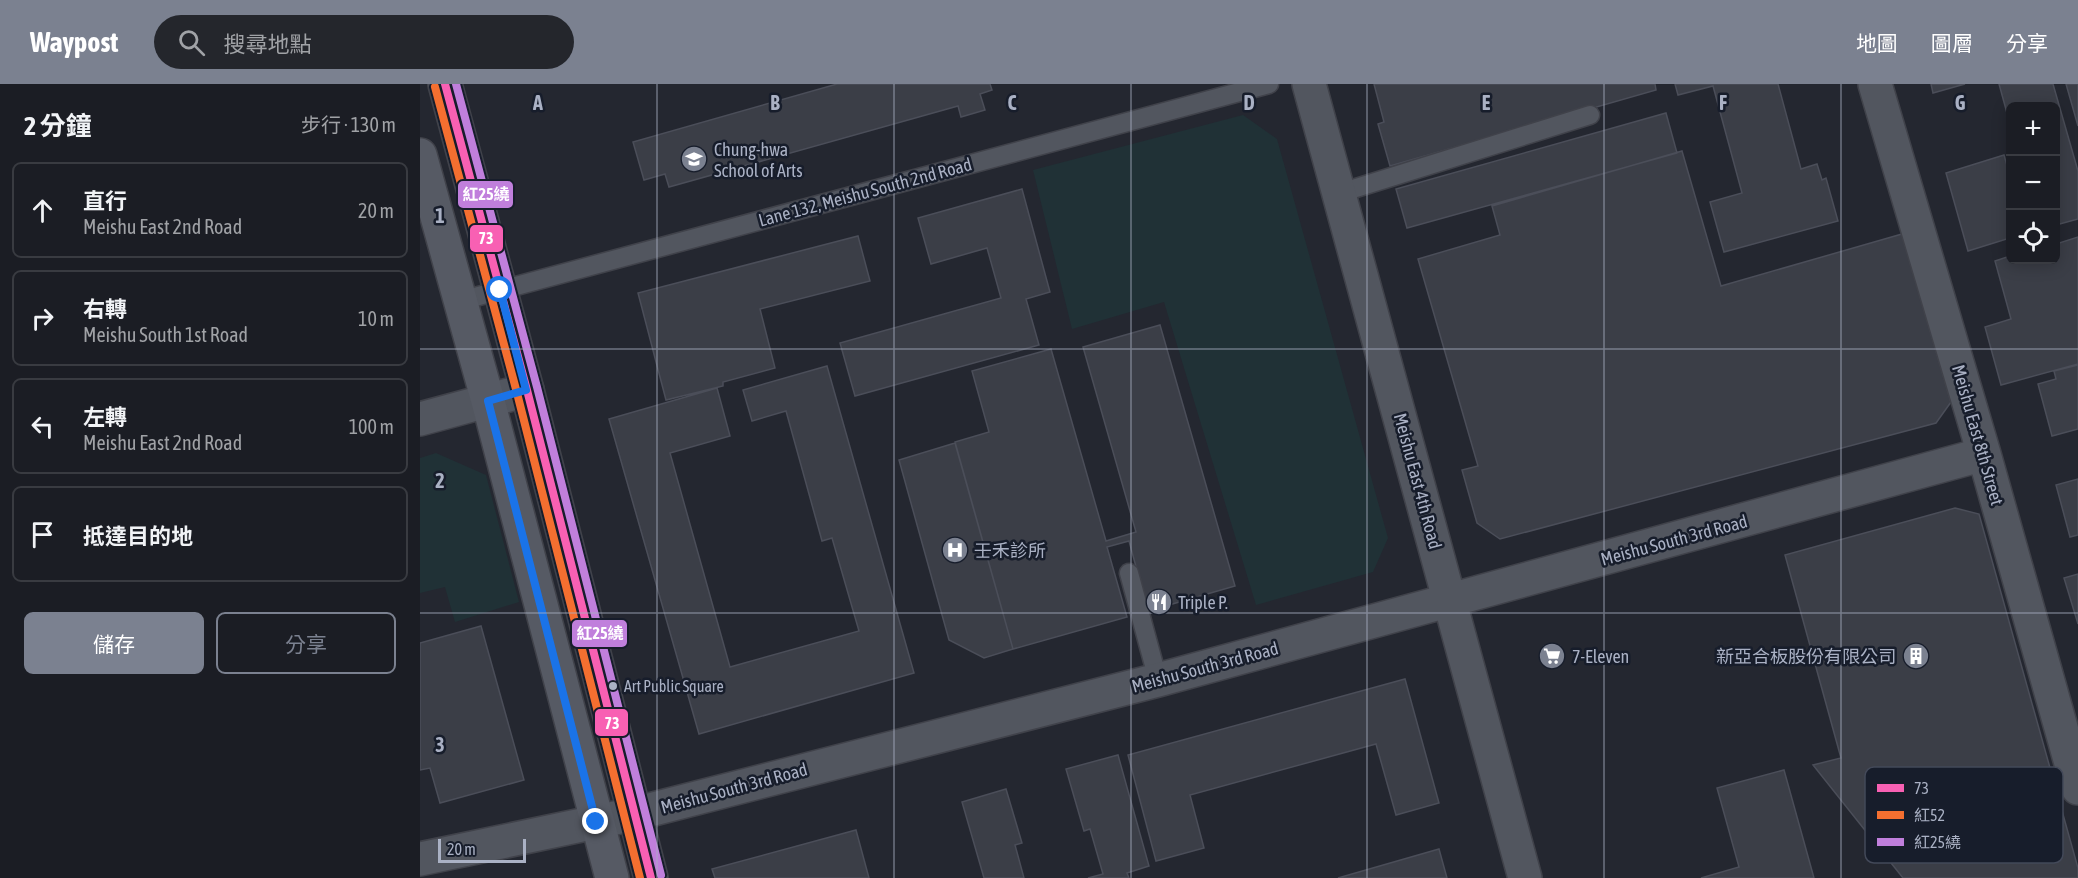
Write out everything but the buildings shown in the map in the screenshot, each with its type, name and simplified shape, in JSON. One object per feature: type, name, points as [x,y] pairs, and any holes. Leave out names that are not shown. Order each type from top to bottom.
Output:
[{"type":"street","points":[[445,84],[651,878]]},
{"type":"street","name":"Meishu East 4th Road","points":[[1309,84],[1525,878]]},
{"type":"street","name":"Meishu East 8th Street","points":[[1875,84],[1984,454],[2078,788]]},
{"type":"street","points":[[420,155],[488,401],[612,878]]},
{"type":"street","points":[[420,419],[526,390]]},
{"type":"street","name":"Meishu South 3rd Road","points":[[420,859],[634,814],[1158,680],[1450,602],[1984,454]]},
{"type":"lane","name":"Lane 132, Meishu South 2nd Road","points":[[460,301],[1269,84]]},
{"type":"lane","points":[[1340,193],[1590,115]]},
{"type":"lane","points":[[1129,573],[1158,680]]},
{"type":"shaded area","points":[[1243,115],[1277,139],[1388,538],[1373,572],[1256,605],[1164,302],[1072,329],[1033,170]]},
{"type":"shaded area","points":[[436,453],[486,475],[519,602],[455,622],[445,587],[420,593],[420,458]]},
{"type":"transit line","name":"73","points":[[445,84],[527,390],[651,878]]},
{"type":"transit line","name":"紅25繞","points":[[456,84],[537,387],[661,875]]},
{"type":"transit line","name":"紅52","points":[[435,87],[517,393],[640,878]]},
{"type":"place","name":"Chung-hwa School of Arts","points":[[694,159]]},
{"type":"place","name":"壬禾診所","points":[[955,550]]},
{"type":"place","name":"Triple P.","points":[[1159,602]]},
{"type":"place","name":"7-Eleven","points":[[1552,656]]},
{"type":"place","name":"新亞合板股份有限公司","points":[[1916,656]]},
{"type":"place","name":"Art Public Square","points":[[613,686]]},
{"type":"route","points":[[500,290],[526,390],[488,401],[596,822]]}]
